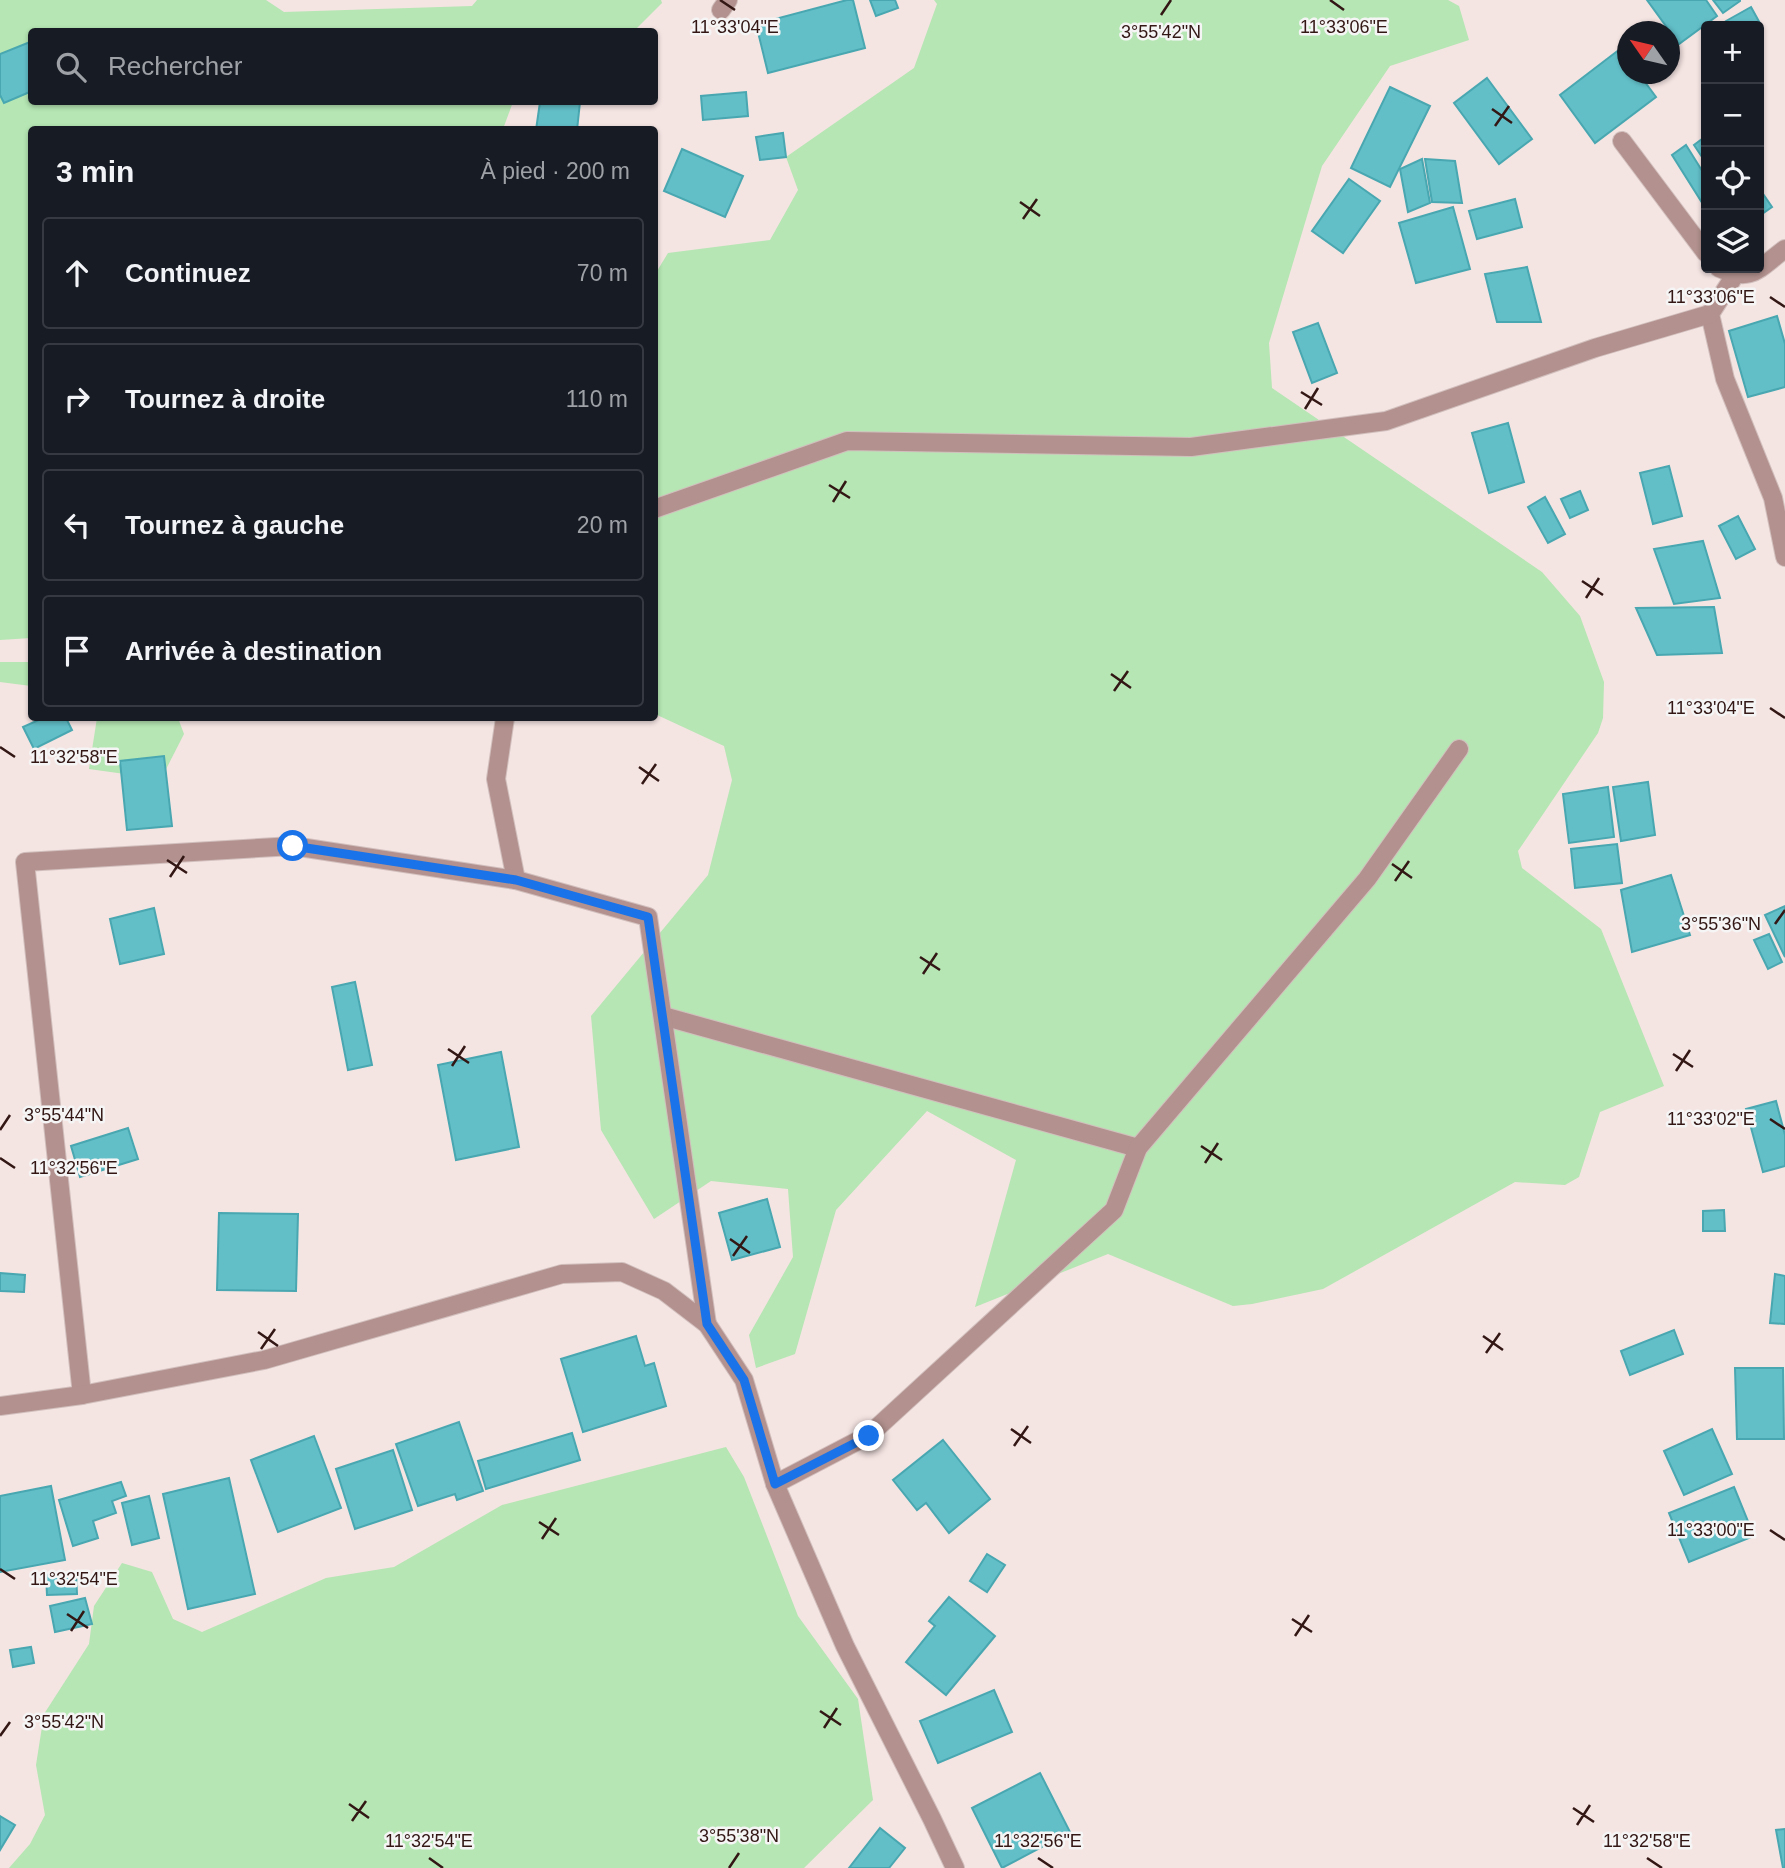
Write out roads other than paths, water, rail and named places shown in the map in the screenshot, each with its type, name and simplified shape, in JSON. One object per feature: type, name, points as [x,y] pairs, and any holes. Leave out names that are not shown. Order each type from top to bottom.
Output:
[{"type":"street","points":[[1622,141],[1701,246]]},
{"type":"street","points":[[1764,264],[1785,249]]},
{"type":"street","points":[[1727,273],[1710,314],[1725,379],[1773,498],[1785,557]]},
{"type":"street","points":[[1732,273],[1748,276],[1752,273]]},
{"type":"street","points":[[658,508],[847,440],[1191,447],[1386,421],[1595,348],[1710,314]]},
{"type":"street","points":[[505,721],[496,779],[516,880]]},
{"type":"street","points":[[775,1484],[869,1436],[1114,1210],[1138,1148],[1367,878],[1459,749]]},
{"type":"street","points":[[82,1395],[25,862],[293,846],[516,880],[648,917],[707,1324]]},
{"type":"street","points":[[663,1016],[1138,1148]]},
{"type":"street","points":[[0,1406],[82,1395],[264,1360],[562,1274],[622,1272],[664,1291],[707,1324],[744,1380],[775,1484],[845,1646],[955,1868]]}]
